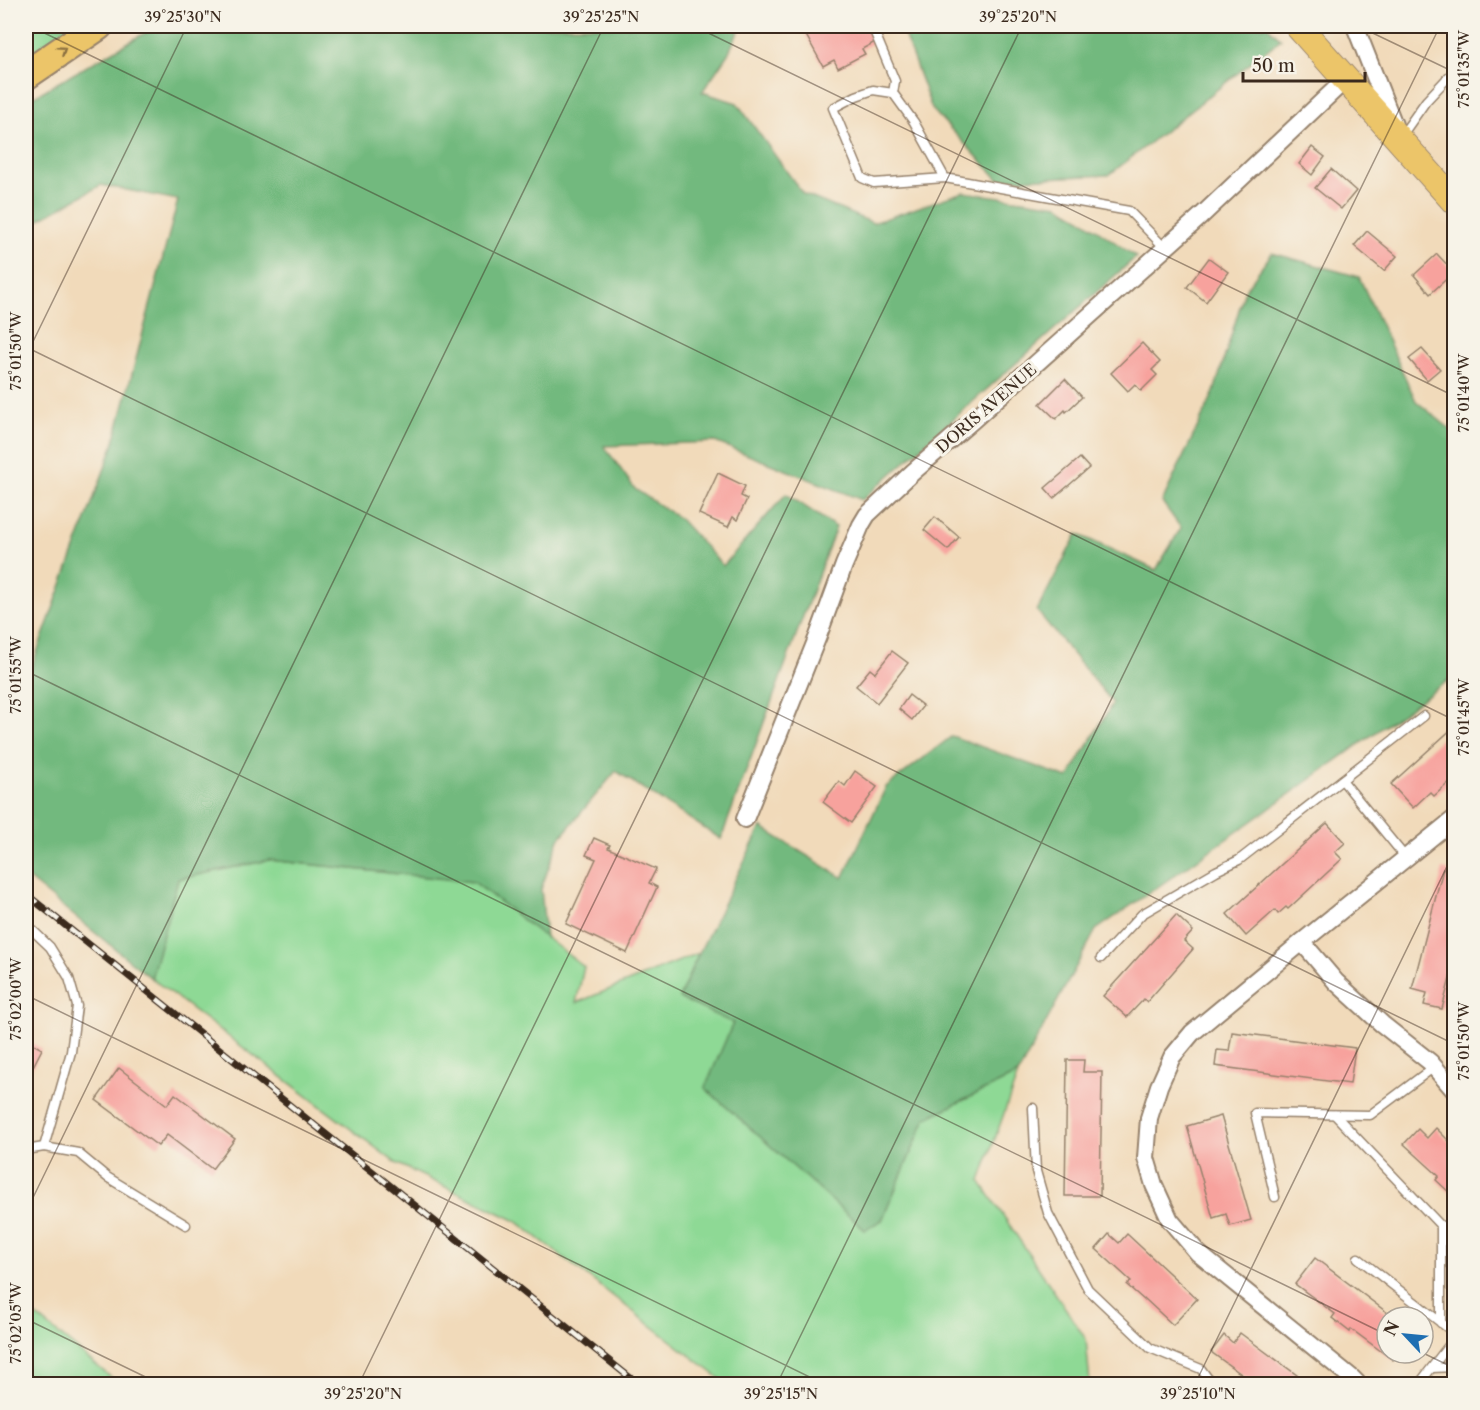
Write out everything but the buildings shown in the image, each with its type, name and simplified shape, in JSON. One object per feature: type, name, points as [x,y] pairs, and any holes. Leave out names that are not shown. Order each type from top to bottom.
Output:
[{"type":"highway","points":[[26,75],[98,26]]},
{"type":"main road","points":[[1298,26],[1455,201]]},
{"type":"street","points":[[1355,26],[1399,138]]},
{"type":"street","name":"DORIS AVENUE","points":[[745,819],[844,565],[867,515],[1200,217],[1346,79]]},
{"type":"street","points":[[1358,1384],[1198,1253],[1170,1220],[1154,1185],[1146,1158],[1149,1118],[1159,1086],[1172,1057],[1192,1034],[1302,942],[1454,822]]},
{"type":"street","points":[[1302,942],[1336,982],[1382,1024],[1430,1062],[1455,1090]]},
{"type":"lane","points":[[872,26],[895,81],[893,93],[914,122],[945,178]]},
{"type":"lane","points":[[1450,26],[1455,38]]},
{"type":"lane","points":[[1399,138],[1426,101],[1455,71]]},
{"type":"lane","points":[[893,93],[873,90],[833,108],[862,178],[874,183],[945,178],[1129,211],[1165,248]]},
{"type":"lane","points":[[1101,958],[1142,914],[1239,860],[1424,716]]},
{"type":"lane","points":[[1342,780],[1406,858]]},
{"type":"lane","points":[[26,924],[50,947],[69,978],[77,1006],[71,1052],[44,1147]]},
{"type":"lane","points":[[1275,1197],[1255,1113],[1370,1116],[1434,1067]]},
{"type":"lane","points":[[1033,1108],[1036,1171],[1048,1213],[1088,1289],[1150,1348],[1201,1369],[1212,1384]]},
{"type":"lane","points":[[1335,1115],[1441,1226],[1455,1229]]},
{"type":"lane","points":[[26,1150],[44,1147],[78,1153],[107,1177],[186,1225]]},
{"type":"lane","points":[[1441,1226],[1441,1323]]},
{"type":"lane","points":[[1358,1258],[1453,1332],[1450,1344],[1419,1384]]},
{"type":"lane","points":[[1432,1368],[1455,1367]]},
{"type":"green space","points":[[26,26],[82,26],[26,63]]},
{"type":"green space","points":[[157,26],[741,26],[728,54],[702,92],[737,103],[803,194],[873,223],[963,192],[1059,205],[1136,257],[862,500],[715,442],[604,446],[635,489],[680,519],[723,566],[786,494],[836,527],[721,839],[616,771],[559,839],[541,889],[546,938],[474,882],[269,860],[178,879],[151,978],[26,877],[26,682],[113,446],[178,200],[101,185],[26,227],[26,101]]},
{"type":"green space","points":[[901,26],[1267,26],[1281,39],[1109,175],[999,180],[932,109]]},
{"type":"green space","points":[[1272,253],[1359,277],[1416,401],[1454,432],[1454,676],[1096,930],[1018,1074],[926,1118],[882,1220],[865,1230],[705,1088],[733,1023],[679,998],[761,827],[843,878],[886,787],[952,736],[1068,778],[1113,703],[1037,611],[1077,534],[1156,570],[1181,528],[1162,502],[1214,392],[1245,290]]},
{"type":"green space","points":[[269,860],[474,882],[584,967],[576,1003],[699,953],[679,998],[734,1023],[882,1220],[926,1118],[1018,1074],[980,1181],[1086,1339],[1090,1384],[727,1384],[516,1221],[396,1163],[151,978],[178,879]]},
{"type":"green space","points":[[26,1307],[119,1384],[26,1384]]},
{"type":"railway","points":[[26,894],[638,1384]]}]
